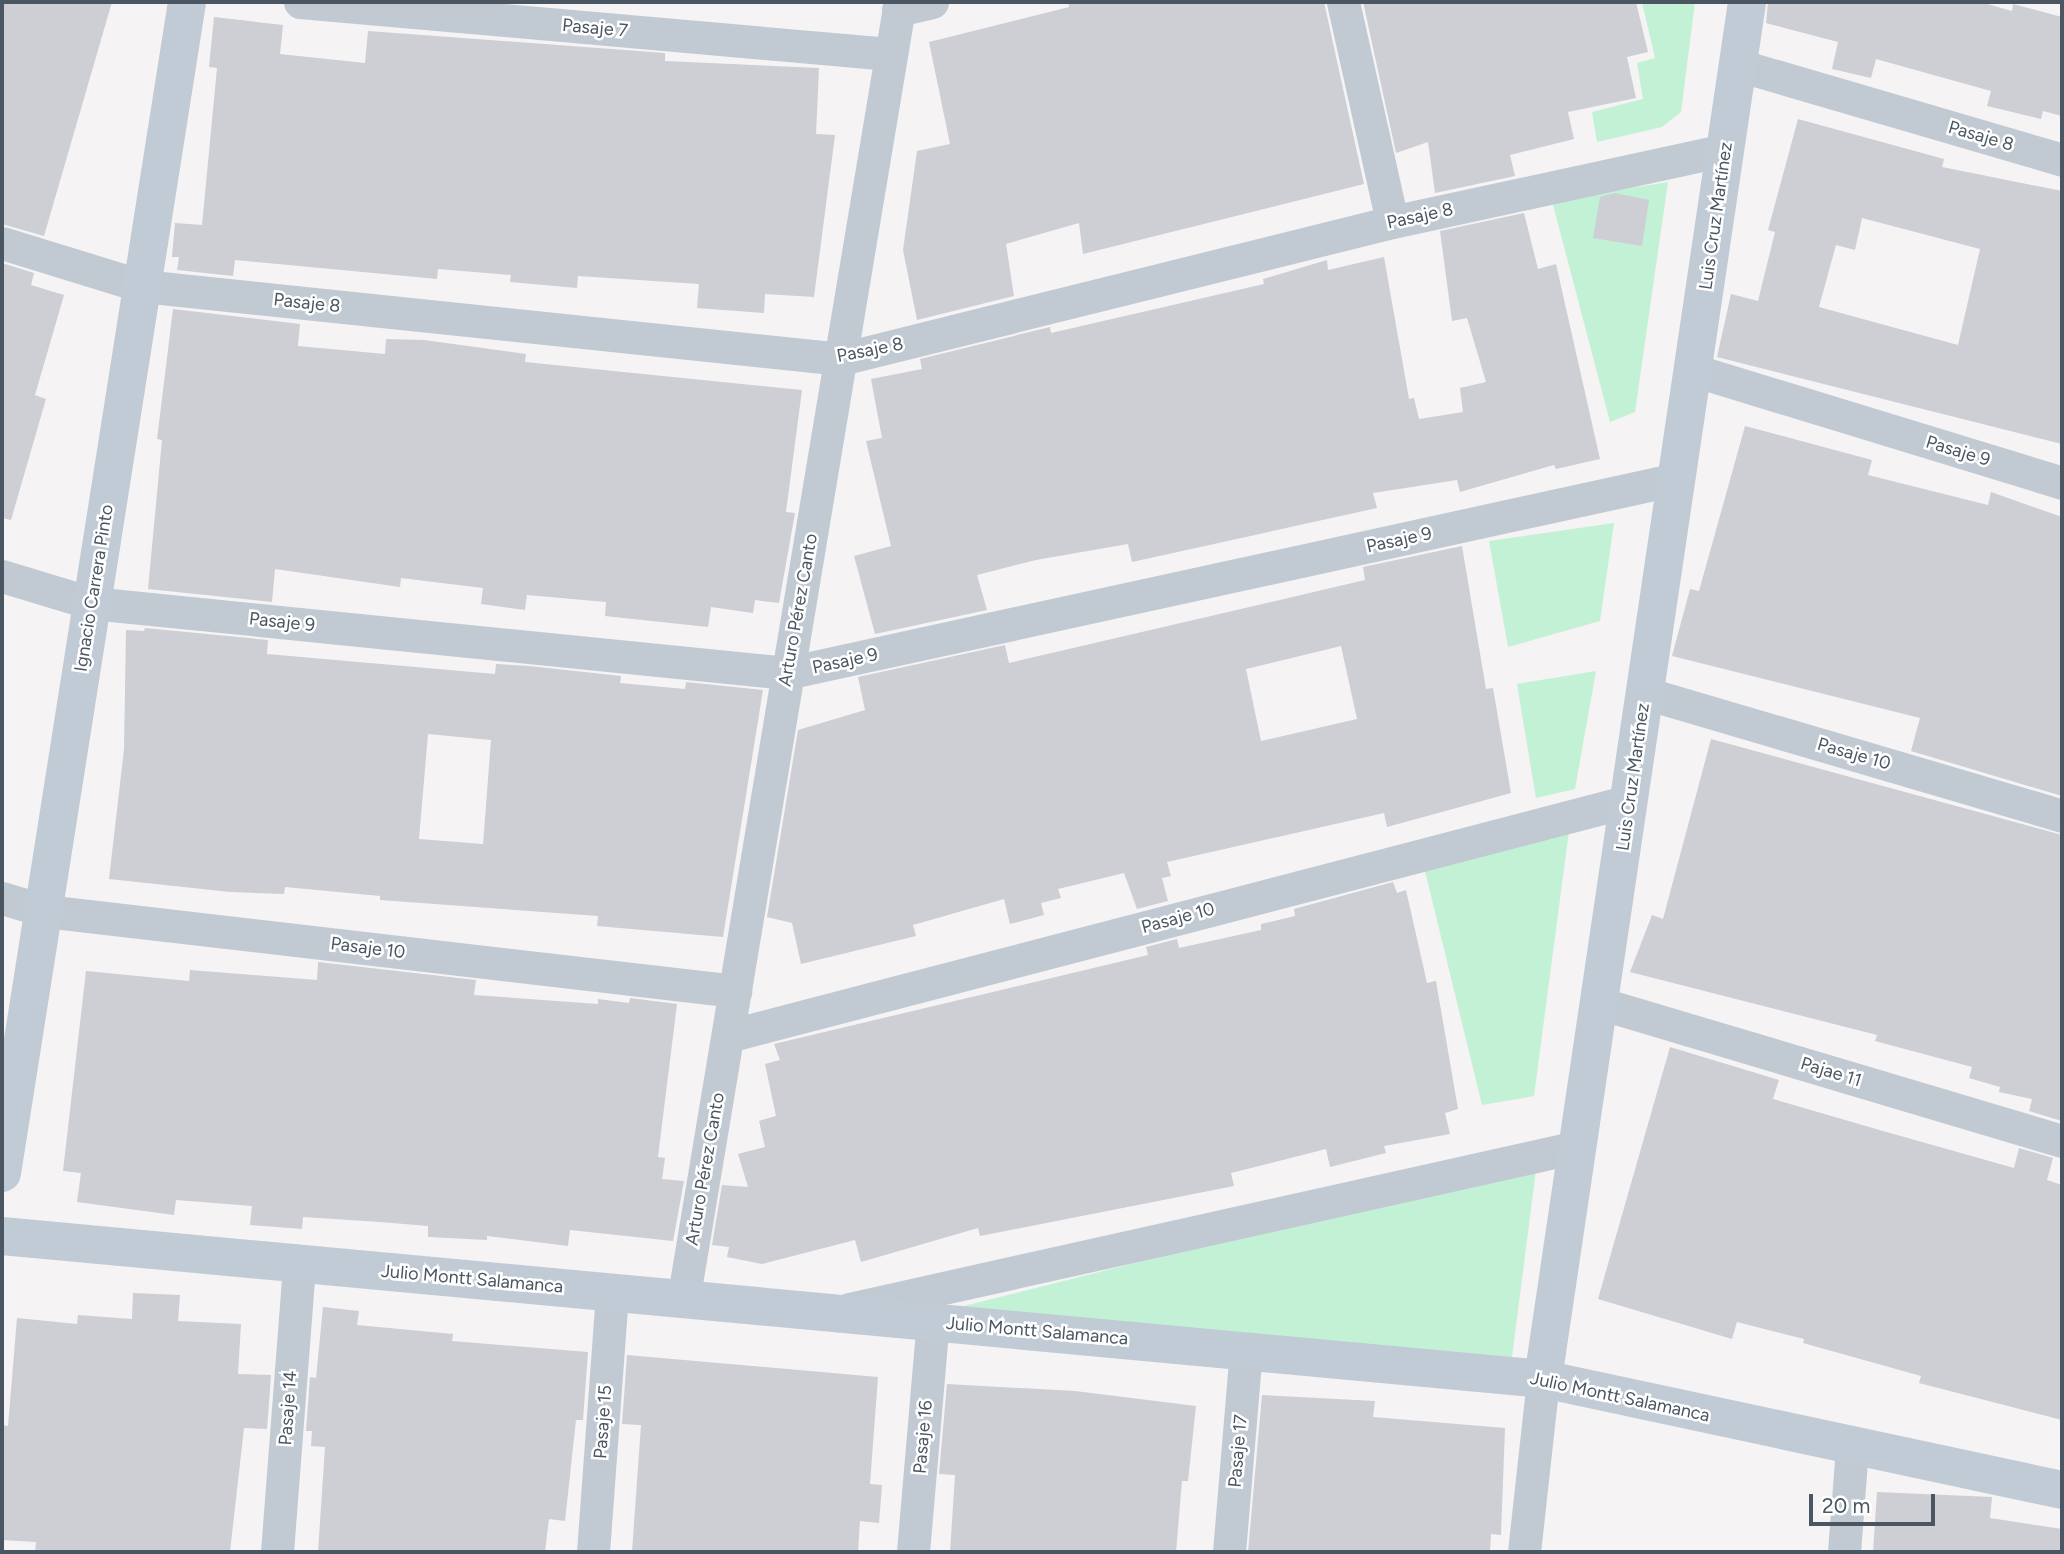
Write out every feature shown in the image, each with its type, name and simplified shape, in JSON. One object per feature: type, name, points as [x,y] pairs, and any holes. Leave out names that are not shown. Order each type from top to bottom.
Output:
[{"type":"street","name":"Ignacio Carrera Pinto","points":[[2,1173],[187,2]]},
{"type":"street","name":"Pasaje 7","points":[[300,2],[890,54]]},
{"type":"street","points":[[899,6],[932,2]]},
{"type":"street","points":[[1343,2],[1392,222]]},
{"type":"street","name":"Luis Cruz Martínez","points":[[1524,1552],[1544,1379],[1577,1147],[1748,2]]},
{"type":"street","name":"Arturo Pérez Canto","points":[[683,1301],[899,6]]},
{"type":"street","name":"Pasaje 8","points":[[1738,65],[2062,160]]},
{"type":"street","name":"Pasaje 8","points":[[2,243],[142,286],[841,359],[1392,222],[1726,150]]},
{"type":"street","name":"Pasaje 9","points":[[1693,370],[2062,483]]},
{"type":"street","name":"Pasaje 9","points":[[2,576],[91,603],[787,673],[1677,479]]},
{"type":"street","name":"Pasaje 10","points":[[1645,693],[2062,816]]},
{"type":"street","name":"Pasaje 10","points":[[728,1036],[1629,801]]},
{"type":"street","name":"Pasaje 10","points":[[2,898],[45,911],[735,991]]},
{"type":"street","name":"Pajae 11","points":[[1599,1003],[2062,1141]]},
{"type":"street","points":[[844,1311],[1577,1147]]},
{"type":"street","name":"Julio Montt Salamanca","points":[[2,1236],[612,1292],[683,1301],[844,1311],[1544,1379],[1852,1448],[2062,1490]]},
{"type":"street","name":"Pasaje 14","points":[[276,1552],[299,1264]]},
{"type":"street","name":"Pasaje 15","points":[[593,1552],[612,1292]]},
{"type":"street","name":"Pasaje 16","points":[[913,1552],[933,1321]]},
{"type":"street","name":"Pasaje 17","points":[[1229,1552],[1246,1350]]},
{"type":"street","points":[[1844,1552],[1852,1448]]},
{"type":"green space","points":[[1642,2],[1695,2],[1681,112],[1662,127],[1597,142],[1592,112],[1643,99],[1637,63],[1655,58]]},
{"type":"green space","points":[[1668,182],[1635,412],[1610,422],[1552,201]]},
{"type":"green space","points":[[1614,523],[1600,621],[1508,647],[1489,541]]},
{"type":"green space","points":[[1596,671],[1575,789],[1536,798],[1517,684]]},
{"type":"green space","points":[[1569,831],[1534,1096],[1482,1105],[1424,867]]},
{"type":"green space","points":[[1537,1162],[1511,1365],[940,1312]]},
{"type":"building","points":[[2,2],[112,2],[44,236],[2,224]]},
{"type":"building","points":[[1068,2],[1324,2],[1364,184],[1083,254],[1079,223],[1006,244],[1014,296],[917,320],[903,250],[917,151],[950,144],[929,42],[1069,7]]},
{"type":"building","points":[[1363,2],[1636,2],[1648,52],[1627,57],[1636,98],[1568,112],[1574,139],[1510,155],[1515,176],[1435,193],[1428,142],[1396,153]]},
{"type":"building","points":[[1768,2],[1980,2],[2012,11],[2013,4],[2062,17],[2062,116],[2043,111],[2041,119],[1987,106],[1991,91],[1876,59],[1871,78],[1832,69],[1838,42],[1766,23]]},
{"type":"building","points":[[214,17],[283,25],[280,54],[365,63],[368,31],[665,53],[665,61],[819,68],[816,134],[835,135],[814,297],[765,294],[764,313],[697,308],[699,284],[578,276],[577,288],[510,282],[511,275],[438,269],[437,279],[235,260],[233,276],[177,270],[179,257],[172,257],[175,223],[202,225],[217,68],[209,67]]},
{"type":"building","points":[[1798,119],[1944,159],[1942,167],[2062,191],[2062,444],[1717,357],[1731,294],[1758,301],[1775,232],[1768,230]],"holes":[[[1862,218],[1980,249],[1958,345],[1819,307],[1836,245],[1855,250]]]},
{"type":"building","points":[[1615,193],[1649,200],[1642,246],[1593,238],[1600,197]]},
{"type":"building","points":[[1524,213],[1538,269],[1556,264],[1600,459],[1556,469],[1554,465],[1460,492],[1457,480],[1373,493],[1377,508],[1132,562],[1128,544],[1036,560],[977,575],[987,610],[875,634],[854,556],[891,546],[866,441],[882,438],[871,379],[922,369],[920,359],[1050,327],[1051,333],[1264,284],[1263,279],[1327,260],[1328,270],[1384,257],[1409,399],[1414,398],[1419,419],[1463,412],[1460,388],[1486,382],[1467,318],[1452,321],[1440,231]]},
{"type":"building","points":[[2,263],[34,273],[31,285],[64,295],[35,395],[46,399],[11,520],[2,518]]},
{"type":"building","points":[[173,309],[300,324],[298,346],[385,354],[386,339],[424,340],[526,354],[525,362],[802,390],[786,512],[795,513],[779,603],[755,600],[753,613],[711,607],[708,627],[605,616],[606,602],[527,595],[525,610],[481,604],[483,588],[401,578],[400,587],[275,569],[272,602],[148,589],[162,440],[157,439]]},
{"type":"building","points":[[1745,426],[1872,460],[1868,475],[1988,505],[1991,492],[2062,517],[2062,796],[1911,751],[1920,718],[1672,656],[1690,589],[1699,591]]},
{"type":"building","points":[[1462,546],[1486,689],[1493,688],[1511,793],[1387,827],[1384,813],[1167,862],[1171,876],[1162,878],[1168,901],[1137,909],[1124,873],[1058,889],[1061,898],[1041,903],[1044,915],[1010,924],[1004,899],[913,925],[916,936],[801,964],[792,923],[767,917],[798,730],[865,710],[858,677],[1005,645],[1009,663],[1365,580],[1363,567]],"holes":[[[1341,646],[1357,719],[1261,741],[1246,669]]]},
{"type":"building","points":[[145,628],[268,640],[267,654],[495,674],[496,664],[529,666],[621,676],[620,683],[685,689],[686,682],[763,690],[723,937],[597,926],[598,916],[380,900],[380,896],[285,887],[284,894],[230,892],[109,879],[124,749],[126,630],[144,631]],"holes":[[[428,734],[491,740],[483,844],[419,839]]]},
{"type":"building","points":[[1711,739],[2062,835],[2062,1121],[2029,1111],[2032,1099],[1999,1092],[2000,1087],[1969,1078],[1972,1067],[1875,1041],[1877,1035],[1630,972],[1652,915],[1663,919]]},
{"type":"building","points":[[1393,882],[1397,893],[1406,890],[1427,983],[1436,981],[1458,1109],[1445,1113],[1450,1134],[1384,1146],[1386,1153],[1330,1167],[1326,1149],[1231,1173],[1234,1186],[980,1236],[978,1228],[861,1262],[855,1240],[762,1264],[727,1257],[729,1247],[712,1245],[722,1185],[748,1187],[738,1154],[765,1147],[759,1121],[776,1116],[765,1064],[780,1060],[774,1044],[1148,955],[1146,947],[1177,939],[1179,948],[1261,930],[1261,924],[1295,916],[1294,909]]},
{"type":"building","points":[[318,962],[476,980],[474,995],[598,1004],[598,999],[629,1003],[630,998],[677,1004],[658,1157],[665,1158],[662,1179],[684,1181],[673,1241],[570,1230],[568,1246],[487,1236],[487,1240],[428,1237],[428,1226],[303,1217],[302,1229],[250,1225],[252,1206],[176,1200],[174,1215],[77,1202],[81,1173],[63,1171],[86,971],[189,981],[190,970],[317,980]]},
{"type":"building","points":[[1670,1047],[1779,1080],[1773,1099],[1883,1131],[2014,1168],[2019,1148],[2053,1158],[2047,1180],[2062,1185],[2062,1420],[1919,1383],[1921,1376],[1803,1343],[1804,1339],[1737,1322],[1732,1339],[1598,1299]]},
{"type":"building","points":[[133,1293],[180,1295],[178,1321],[241,1324],[238,1374],[271,1375],[267,1429],[244,1428],[230,1552],[35,1552],[36,1542],[2,1540],[2,1425],[8,1426],[17,1318],[77,1324],[78,1315],[132,1319]]},
{"type":"building","points":[[323,1307],[359,1311],[357,1325],[453,1334],[452,1341],[588,1352],[583,1420],[576,1420],[565,1521],[549,1519],[545,1552],[318,1552],[325,1447],[311,1446],[312,1431],[306,1431],[310,1377],[316,1378]]},
{"type":"building","points":[[627,1355],[878,1377],[870,1484],[882,1485],[879,1523],[860,1521],[858,1552],[632,1552],[641,1425],[622,1424]]},
{"type":"building","points":[[947,1384],[1075,1391],[1196,1406],[1188,1481],[1182,1481],[1176,1552],[950,1552],[955,1475],[939,1474]]},
{"type":"building","points":[[1262,1395],[1375,1401],[1373,1417],[1505,1428],[1501,1535],[1491,1534],[1490,1552],[1248,1552]]},
{"type":"building","points":[[1877,1492],[1992,1497],[1990,1518],[2062,1529],[2062,1552],[1873,1552]]}]
